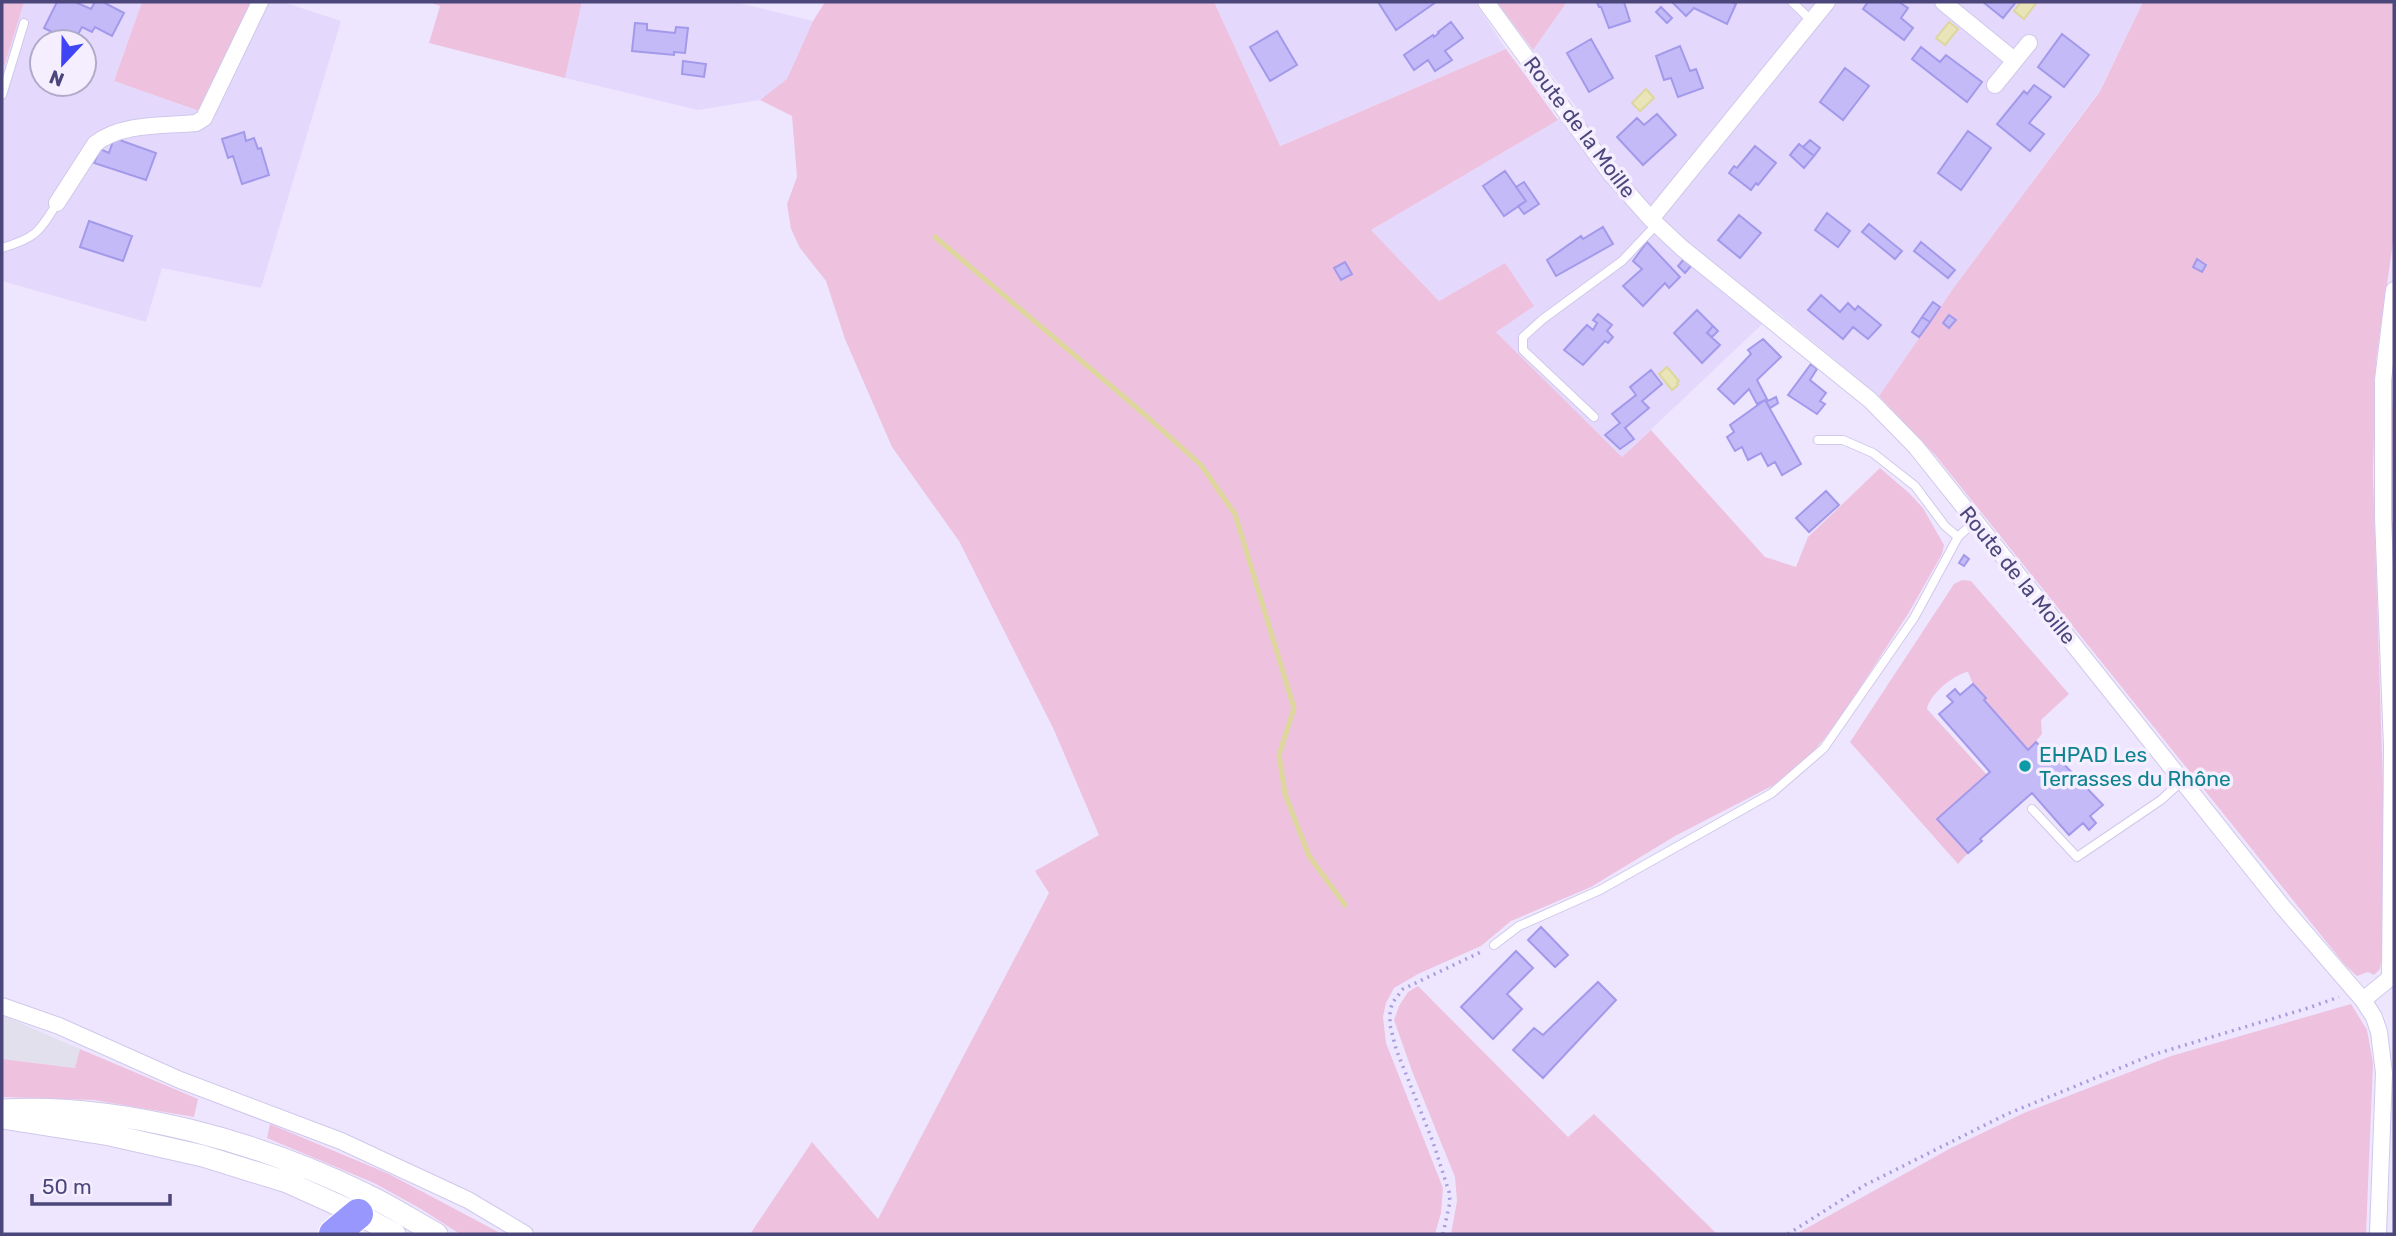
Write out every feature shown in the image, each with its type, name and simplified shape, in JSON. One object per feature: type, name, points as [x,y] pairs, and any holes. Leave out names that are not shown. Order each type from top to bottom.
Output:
[{"type":"highway","points":[[334,1234],[358,1214]]},
{"type":"street","points":[[57,204],[95,144],[103,138],[115,131],[196,123],[204,118],[260,2]]},
{"type":"street","name":"Route de la Moille","points":[[1486,2],[1611,174],[1654,222],[1682,248],[1870,400],[1916,447],[2282,906],[2357,994],[2376,1024],[2383,1062],[2378,1234]]},
{"type":"street","points":[[1654,222],[1827,2]]},
{"type":"street","points":[[1943,2],[2014,60]]},
{"type":"street","points":[[1995,85],[2029,43]]},
{"type":"street","points":[[2357,994],[2392,977],[2392,747],[2383,517],[2383,380],[2394,290]]},
{"type":"street","points":[[2,1006],[59,1026],[180,1080],[341,1141],[468,1200],[526,1234]]},
{"type":"street","points":[[2,1110],[34,1108],[114,1116],[209,1134],[294,1162],[368,1195],[436,1234]]},
{"type":"street","points":[[2,1118],[110,1135],[203,1156],[287,1182],[395,1234]]},
{"type":"lane","points":[[1792,2],[1812,21]]},
{"type":"lane","points":[[2,95],[24,23]]},
{"type":"lane","points":[[2,248],[22,242],[41,230],[57,204]]},
{"type":"lane","points":[[1594,417],[1523,350],[1523,337],[1622,261],[1654,222]]},
{"type":"lane","points":[[1818,440],[1843,440],[1873,453],[1915,486],[1945,526],[1958,537]]},
{"type":"lane","points":[[1494,945],[1519,926],[1600,890],[1772,793],[1814,757],[1824,748],[1914,618],[1958,537],[1975,521]]},
{"type":"lane","points":[[2032,808],[2077,857],[2161,800],[2182,781]]},
{"type":"path","points":[[1443,1234],[1449,1210],[1449,1192],[1433,1142],[1396,1049],[1390,1025],[1390,1010],[1392,1002],[1403,989],[1494,945]]},
{"type":"path","points":[[1788,1234],[1865,1185],[2007,1114],[2152,1055],[2357,994]]},
{"type":"shaded area","points":[[2,2],[24,2],[2,73]]},
{"type":"shaded area","points":[[22,2],[142,2],[114,81],[213,116],[270,2],[283,2],[341,21],[261,288],[162,268],[146,322],[2,281],[2,66]]},
{"type":"shaded area","points":[[142,2],[255,2],[202,112],[114,81]]},
{"type":"shaded area","points":[[429,2],[582,2],[565,78],[429,43],[440,6]]},
{"type":"shaded area","points":[[582,2],[735,2],[813,21],[787,80],[760,100],[698,110],[565,78]]},
{"type":"shaded area","points":[[825,2],[1214,2],[1280,146],[1506,49],[1558,120],[1371,230],[1439,301],[1505,263],[1534,306],[1496,332],[1622,457],[1651,430],[1765,557],[1796,567],[1808,537],[1880,468],[1923,508],[1944,545],[1942,554],[1908,614],[1846,709],[1801,766],[1772,786],[1675,836],[1591,887],[1511,921],[1481,946],[1418,974],[1394,988],[1386,1003],[1383,1017],[1386,1043],[1443,1188],[1441,1213],[1435,1234],[750,1234],[812,1142],[878,1219],[1049,893],[1035,871],[1099,835],[1054,730],[959,541],[892,447],[845,339],[826,281],[800,248],[791,229],[787,204],[797,177],[792,116],[760,100],[787,79],[813,21]]},
{"type":"shaded area","points":[[1214,2],[1475,2],[1506,49],[1279,146]]},
{"type":"shaded area","points":[[1497,2],[1567,2],[1533,50]]},
{"type":"shaded area","points":[[1567,2],[2143,2],[2100,90],[1955,286],[1879,396],[1776,311],[1622,457],[1496,332],[1505,263],[1439,301],[1371,230],[1577,108],[1533,50]]},
{"type":"shaded area","points":[[2021,2],[2037,2],[2024,19],[2014,11]]},
{"type":"shaded area","points":[[2143,2],[2394,2],[2394,236],[2376,360],[2373,474],[2384,817],[2383,950],[2380,969],[2374,975],[2368,972],[2357,976],[2345,965],[1936,456],[1879,396],[1955,286],[2100,91]]},
{"type":"shaded area","points":[[1949,22],[1958,29],[1945,45],[1936,38]]},
{"type":"shaded area","points":[[1646,89],[1654,98],[1640,111],[1632,103]]},
{"type":"shaded area","points":[[1667,367],[1679,381],[1672,390],[1659,374]]},
{"type":"shaded area","points":[[2394,384],[2394,830],[2388,522],[2393,522]]},
{"type":"shaded area","points":[[1962,580],[1971,581],[2069,694],[2041,720],[2042,734],[2028,750],[1984,700],[1968,672],[1949,681],[1932,698],[1927,709],[1987,775],[1938,819],[1968,853],[1958,864],[1850,742],[1954,584]]},
{"type":"shaded area","points":[[1418,986],[1568,1137],[1594,1114],[1717,1234],[1451,1234],[1457,1201],[1455,1177],[1394,1020],[1408,992]]},
{"type":"shaded area","points":[[2351,1004],[2367,1030],[2373,1063],[2366,1234],[1796,1234],[1951,1148],[2024,1113],[2171,1056]]},
{"type":"shaded area","points":[[2,1015],[80,1049],[76,1068],[2,1059]]},
{"type":"shaded area","points":[[80,1049],[198,1099],[194,1117],[94,1100],[2,1097],[2,1059],[75,1068]]},
{"type":"shaded area","points":[[270,1124],[389,1174],[502,1234],[460,1234],[374,1183],[267,1138]]},
{"type":"building","points":[[57,2],[75,2],[91,9],[95,2],[103,2],[124,13],[112,36],[95,27],[44,28]]},
{"type":"building","points":[[1378,2],[1436,2],[1396,30]]},
{"type":"building","points":[[1597,2],[1624,2],[1630,21],[1609,28]]},
{"type":"building","points":[[1672,2],[1736,4],[1727,24],[1694,8],[1686,16]]},
{"type":"building","points":[[1868,2],[1899,2],[1908,8],[1901,18],[1913,28],[1904,40],[1863,9]]},
{"type":"building","points":[[1983,2],[2016,2],[2003,18]]},
{"type":"building","points":[[1661,7],[1672,18],[1667,23],[1656,12]]},
{"type":"building","points":[[1451,22],[1463,38],[1445,51],[1452,60],[1435,71],[1428,60],[1414,70],[1404,55],[1433,35],[1434,37]]},
{"type":"building","points":[[635,23],[647,24],[647,30],[675,33],[676,27],[688,28],[685,53],[674,52],[674,55],[632,51]]},
{"type":"building","points":[[1277,31],[1297,65],[1270,81],[1250,47]]},
{"type":"building","points":[[2062,34],[2089,55],[2064,87],[2038,67]]},
{"type":"building","points":[[1591,39],[1613,78],[1589,92],[1567,53]]},
{"type":"building","points":[[1680,46],[1690,71],[1696,69],[1703,88],[1678,97],[1671,78],[1664,80],[1656,56]]},
{"type":"building","points":[[1921,47],[1940,62],[1946,55],[1982,82],[1967,102],[1912,59]]},
{"type":"building","points":[[683,61],[706,64],[704,77],[682,74]]},
{"type":"building","points":[[1845,68],[1869,86],[1843,120],[1820,102]]},
{"type":"building","points":[[2034,85],[2051,97],[2029,123],[2044,134],[2030,151],[1997,124],[2024,91],[2027,94]]},
{"type":"building","points":[[1657,114],[1676,135],[1643,165],[1617,137],[1637,118],[1644,125]]},
{"type":"building","points":[[1968,131],[1991,148],[1961,190],[1938,173]]},
{"type":"building","points":[[244,132],[246,141],[254,138],[258,149],[261,148],[269,175],[242,184],[233,156],[228,158],[222,139]]},
{"type":"building","points":[[114,138],[156,153],[146,180],[94,163],[100,149],[109,153]]},
{"type":"building","points":[[1810,140],[1820,148],[1814,156],[1803,147]]},
{"type":"building","points":[[1799,144],[1814,156],[1804,168],[1790,155]]},
{"type":"building","points":[[1755,146],[1776,163],[1751,190],[1729,173],[1734,166],[1737,168]]},
{"type":"building","points":[[1505,171],[1526,201],[1504,216],[1483,186]]},
{"type":"building","points":[[1524,182],[1539,204],[1524,214],[1518,206],[1526,201],[1516,187]]},
{"type":"building","points":[[1827,213],[1850,231],[1838,247],[1815,230]]},
{"type":"building","points":[[1739,215],[1761,233],[1740,258],[1718,240]]},
{"type":"building","points":[[89,221],[132,236],[123,261],[80,247]]},
{"type":"building","points":[[1869,224],[1902,251],[1895,259],[1862,232]]},
{"type":"building","points":[[1603,227],[1613,244],[1556,276],[1547,260],[1581,236],[1583,239]]},
{"type":"building","points":[[1647,242],[1680,277],[1669,288],[1665,283],[1643,306],[1623,286],[1642,269],[1633,261]]},
{"type":"building","points":[[1921,242],[1955,270],[1948,278],[1914,251]]},
{"type":"building","points":[[1684,259],[1691,266],[1685,273],[1678,266]]},
{"type":"building","points":[[2197,259],[2206,265],[2202,272],[2193,267]]},
{"type":"building","points":[[1345,262],[1352,274],[1341,280],[1334,268]]},
{"type":"building","points":[[1821,295],[1840,312],[1848,303],[1855,310],[1858,306],[1881,325],[1868,339],[1853,327],[1843,339],[1808,310]]},
{"type":"building","points":[[1933,302],[1940,307],[1930,322],[1922,317]]},
{"type":"building","points":[[1697,310],[1713,326],[1707,333],[1720,345],[1702,363],[1674,333]]},
{"type":"building","points":[[1598,314],[1612,325],[1607,331],[1613,337],[1608,343],[1605,341],[1583,365],[1564,350],[1587,325],[1593,330],[1597,323],[1593,320]]},
{"type":"building","points":[[1949,315],[1956,320],[1949,328],[1943,323]]},
{"type":"building","points":[[1922,317],[1930,322],[1919,337],[1912,332]]},
{"type":"building","points":[[1713,326],[1718,331],[1712,337],[1707,333]]},
{"type":"building","points":[[1763,339],[1781,357],[1757,380],[1768,401],[1776,397],[1778,403],[1770,408],[1765,400],[1757,404],[1749,389],[1734,404],[1718,389],[1751,354],[1748,350]]},
{"type":"building","points":[[1811,364],[1817,369],[1810,380],[1826,393],[1820,401],[1825,404],[1817,414],[1788,395]]},
{"type":"building","points":[[1651,370],[1662,384],[1642,401],[1649,408],[1625,428],[1634,439],[1620,449],[1605,435],[1620,423],[1612,414],[1636,395],[1630,387]]},
{"type":"building","points":[[1765,400],[1801,464],[1782,475],[1775,462],[1768,466],[1761,453],[1748,460],[1742,447],[1735,451],[1727,437],[1734,432],[1730,425]]},
{"type":"building","points":[[1826,491],[1839,505],[1809,532],[1796,518]]},
{"type":"building","points":[[1964,555],[1969,559],[1964,566],[1959,563]]},
{"type":"building","name":"EHPAD Les Terrasses du Rhône","points":[[1973,684],[2028,750],[2036,742],[2053,761],[2057,757],[2103,805],[2090,816],[2096,823],[2089,830],[2083,823],[2069,835],[2032,793],[1968,853],[1937,819],[1990,772],[1939,714],[1953,702],[1947,696],[1955,689],[1960,695]]},
{"type":"building","points":[[1541,927],[1568,955],[1555,967],[1528,940]]},
{"type":"building","points":[[1516,951],[1533,968],[1507,994],[1522,1009],[1493,1039],[1461,1007]]},
{"type":"building","points":[[1598,982],[1616,1000],[1543,1078],[1513,1050],[1534,1028],[1543,1035]]},
{"type":"waterway","points":[[935,237],[1201,465],[1235,514],[1294,708],[1279,755],[1285,794],[1309,856],[1345,905]]},
{"type":"place","name":"EHPAD Les Terrasses du Rhône","points":[[2025,766]]}]
